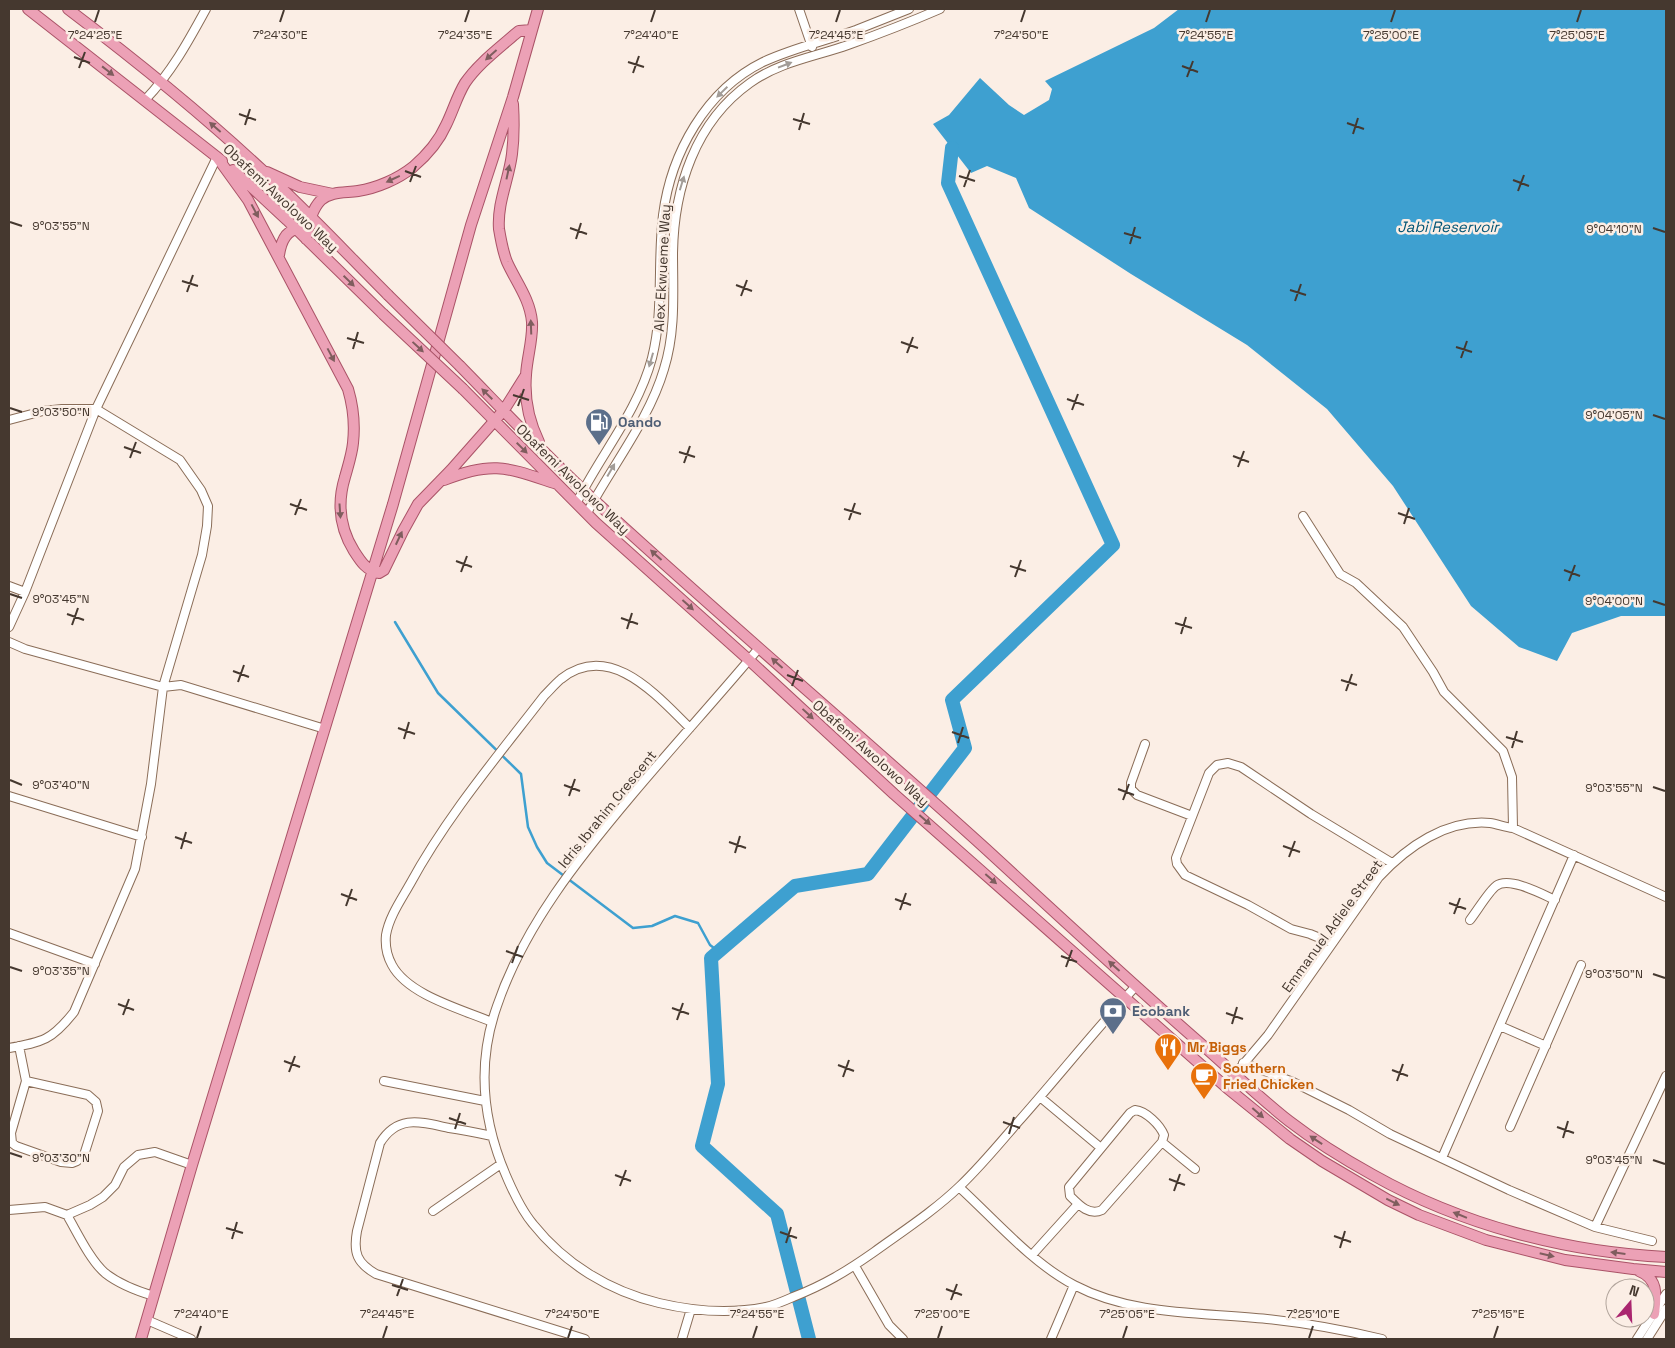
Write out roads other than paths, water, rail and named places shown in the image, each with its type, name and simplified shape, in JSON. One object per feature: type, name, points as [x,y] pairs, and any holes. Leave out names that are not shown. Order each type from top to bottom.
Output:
[{"type":"main road","name":"Obafemi Awolowo Way","points":[[28,9],[217,157],[249,184],[296,229],[307,234],[383,314],[463,389],[604,529],[894,794],[1258,1115],[1322,1161],[1388,1200],[1419,1215],[1486,1240],[1565,1260],[1666,1272]]},
{"type":"main road","name":"Obafemi Awolowo Way","points":[[68,9],[216,128],[311,218],[594,500],[967,832],[1136,986],[1262,1098],[1304,1132],[1354,1164],[1407,1193],[1470,1219],[1507,1231],[1570,1246],[1666,1257]]},
{"type":"main road","points":[[141,1339],[393,504],[471,225],[538,9]]},
{"type":"main road","points":[[331,238],[307,234],[316,206],[323,199],[333,194],[359,191],[380,185],[396,178],[413,167],[437,142],[464,84],[475,70],[514,35],[520,31],[531,30]]},
{"type":"main road","points":[[512,97],[514,126],[512,154],[498,218],[502,248],[528,304],[532,321],[532,339],[526,375],[527,402],[530,417],[541,447]]},
{"type":"main road","points":[[217,157],[241,188],[279,255],[348,389],[352,403],[354,432],[353,445],[341,491],[341,519],[352,547],[361,562],[372,571],[379,573],[384,570],[410,516],[418,504],[504,410],[526,375]]},
{"type":"main road","points":[[262,170],[300,186],[333,194]]},
{"type":"main road","points":[[279,255],[285,236],[296,229]]},
{"type":"main road","points":[[436,484],[465,472],[499,467],[559,485]]},
{"type":"main road","points":[[1639,1255],[1666,1251]]},
{"type":"main road","points":[[1633,1269],[1651,1278]]},
{"type":"main road","points":[[1655,1288],[1655,1303]]},
{"type":"street","points":[[145,100],[161,83],[186,47],[206,9]]},
{"type":"street","points":[[799,9],[814,55]]},
{"type":"street","name":"Alex Ekwueme Way","points":[[577,502],[631,409],[652,360],[661,301],[660,263],[664,214],[673,172],[689,137],[708,107],[734,81],[762,62],[909,9]]},
{"type":"street","name":"Alex Ekwueme Way","points":[[587,513],[651,401],[664,369],[672,333],[674,236],[677,206],[684,177],[696,147],[715,115],[740,90],[766,73],[847,45],[940,9]]},
{"type":"street","points":[[9,628],[25,592],[96,410],[217,157]]},
{"type":"street","points":[[9,420],[62,408],[96,410],[180,460],[201,490],[208,506],[208,526],[202,555],[164,687],[152,784],[135,869],[74,1012],[60,1029],[39,1043],[9,1048]]},
{"type":"street","points":[[1303,516],[1340,574],[1356,583],[1404,627],[1444,692],[1503,751],[1512,777],[1512,828]]},
{"type":"street","points":[[9,586],[25,592]]},
{"type":"street","points":[[9,642],[25,649],[164,687],[181,685],[325,729]]},
{"type":"street","name":"Idris Ibrahim Crescent","points":[[760,648],[596,837],[562,884],[524,944],[497,1004],[485,1058],[485,1101],[488,1124],[501,1164],[516,1200],[544,1238],[578,1267],[602,1282],[637,1297],[674,1307],[732,1310],[769,1306],[819,1287],[855,1266],[924,1216],[959,1187],[987,1158],[1136,986]]},
{"type":"street","points":[[492,1022],[423,994],[402,980],[391,964],[386,950],[386,935],[393,914],[443,828],[544,696],[562,678],[581,668],[600,666],[633,676],[690,728]]},
{"type":"street","points":[[1145,744],[1131,783],[1131,789],[1136,796],[1192,816]]},
{"type":"street","points":[[1332,943],[1291,929],[1248,905],[1185,875],[1177,864],[1176,858],[1209,773],[1217,765],[1228,763],[1242,768],[1311,814],[1392,863]]},
{"type":"street","points":[[9,796],[142,836]]},
{"type":"street","name":"Emmanuel Adiele Street","points":[[1235,1074],[1268,1035],[1332,943],[1392,863],[1419,842],[1442,831],[1465,824],[1490,823],[1512,828],[1666,897]]},
{"type":"street","points":[[1442,1158],[1574,855]]},
{"type":"street","points":[[1470,920],[1496,886],[1503,882],[1513,883],[1555,900]]},
{"type":"street","points":[[9,933],[95,964]]},
{"type":"street","points":[[1510,1127],[1581,965]]},
{"type":"street","points":[[1500,1026],[1546,1046]]},
{"type":"street","points":[[19,1046],[26,1081],[11,1133],[12,1143],[61,1162],[72,1163],[77,1161],[84,1155],[87,1146],[98,1111],[96,1102],[88,1095],[26,1081]]},
{"type":"street","points":[[1243,1063],[1293,1082],[1390,1134],[1509,1190],[1595,1227],[1652,1241]]},
{"type":"street","points":[[1595,1227],[1666,1076]]},
{"type":"street","points":[[384,1081],[485,1101]]},
{"type":"street","points":[[1040,1097],[1101,1148]]},
{"type":"street","points":[[1135,1110],[1141,1110],[1161,1128],[1164,1135],[1162,1142],[1102,1210],[1097,1213],[1088,1212],[1070,1196],[1069,1187],[1101,1148],[1130,1113],[1135,1110]]},
{"type":"street","points":[[492,1136],[421,1122],[407,1122],[386,1132],[380,1143],[354,1244],[360,1262],[376,1274],[584,1339]]},
{"type":"street","points":[[1162,1142],[1195,1169]]},
{"type":"street","points":[[67,1215],[103,1197],[115,1185],[124,1167],[138,1155],[154,1152],[192,1165]]},
{"type":"street","points":[[433,1210],[501,1164]]},
{"type":"street","points":[[959,1187],[1048,1269],[1074,1285],[1105,1298],[1148,1309],[1268,1319],[1382,1339]]},
{"type":"street","points":[[1032,1255],[1078,1204]]},
{"type":"street","points":[[9,1210],[45,1207],[67,1215],[93,1258],[105,1272],[131,1289],[154,1296]]},
{"type":"street","points":[[855,1266],[889,1325],[903,1339]]},
{"type":"street","points":[[1051,1339],[1074,1285]]},
{"type":"street","points":[[1655,1312],[1666,1294]]},
{"type":"street","points":[[682,1339],[691,1309]]},
{"type":"street","points":[[1647,1339],[1666,1309]]},
{"type":"street","points":[[147,1320],[191,1339]]},
{"type":"street","points":[[1637,1339],[1644,1328]]},
{"type":"water","name":"Jabi Reservoir","points":[[1179,9],[1666,9],[1666,616],[1621,616],[1572,633],[1557,661],[1519,647],[1471,606],[1393,486],[1327,409],[1247,345],[1131,274],[1029,208],[1016,178],[987,166],[971,173],[933,124],[949,115],[980,78],[1009,105],[1024,115],[1049,100],[1052,89],[1045,81],[1154,28]]},
{"type":"waterway","points":[[809,1339],[777,1214],[702,1146],[718,1084],[711,958],[795,886],[868,874],[965,748],[952,700],[1113,545],[948,183],[952,148]]},
{"type":"waterway","points":[[395,622],[438,693],[521,774],[528,827],[547,863],[633,928],[652,926],[675,916],[698,923],[710,945],[718,951]]},
{"type":"place","name":"Oando","points":[[599,446]]},
{"type":"place","name":"Ecobank","points":[[1113,1035]]},
{"type":"place","name":"Mr Biggs","points":[[1168,1071]]},
{"type":"place","name":"Southern Fried Chicken","points":[[1204,1100]]}]
